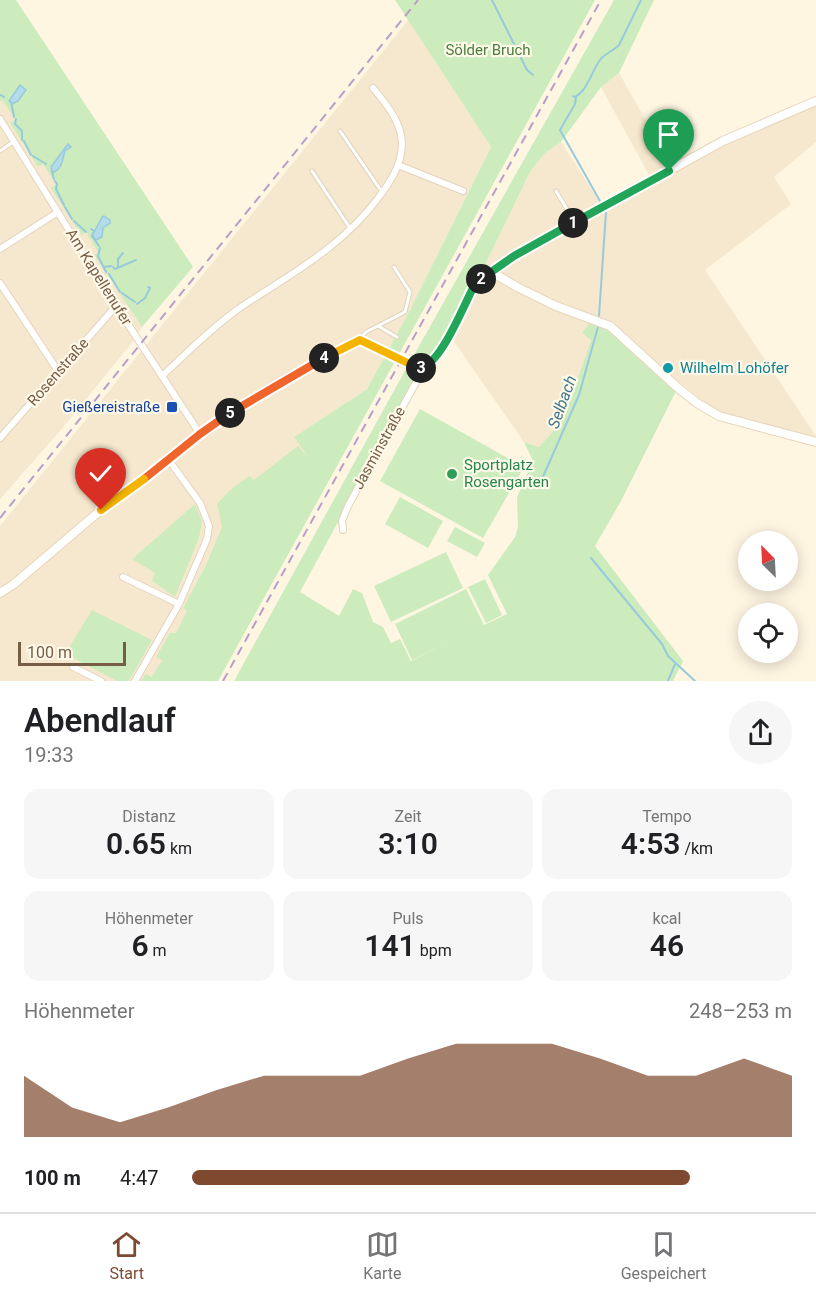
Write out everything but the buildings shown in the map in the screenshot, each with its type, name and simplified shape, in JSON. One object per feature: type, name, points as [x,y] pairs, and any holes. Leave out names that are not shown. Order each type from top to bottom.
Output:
[{"type":"street","points":[[162,376],[239,308],[312,262],[351,229],[382,192],[398,165],[402,143],[398,125],[392,113],[373,88]]},
{"type":"street","name":"Jasminstraße","points":[[343,530],[342,521],[348,506],[424,368],[439,352],[473,288],[490,271],[667,168],[816,101]]},
{"type":"street","name":"Am Kapellenufer","points":[[0,119],[116,306],[200,434]]},
{"type":"street","points":[[398,165],[462,191]]},
{"type":"street","points":[[0,249],[58,212]]},
{"type":"street","points":[[490,271],[556,306],[610,326],[625,337],[670,381],[697,403],[719,416],[816,442]]},
{"type":"street","points":[[0,284],[58,371]]},
{"type":"street","name":"Rosenstraße","points":[[0,438],[116,306]]},
{"type":"street","points":[[0,593],[14,584],[101,510],[200,434],[237,408],[290,376],[360,340],[414,366],[424,368]]},
{"type":"street","points":[[0,423],[7,430]]},
{"type":"street","points":[[135,681],[179,604],[202,552],[209,526],[200,503],[168,459]]},
{"type":"street","points":[[123,577],[179,604]]},
{"type":"street","points":[[73,667],[101,681]]},
{"type":"lane","points":[[340,131],[382,192]]},
{"type":"lane","points":[[0,151],[14,142]]},
{"type":"lane","points":[[312,171],[351,229]]},
{"type":"lane","points":[[556,191],[575,222]]},
{"type":"lane","points":[[360,340],[366,332],[405,312],[411,292],[394,267]]},
{"type":"lane","points":[[378,326],[398,337]]},
{"type":"shaded area","points":[[0,5],[136,318],[142,327],[131,344],[60,431],[0,499]]},
{"type":"shaded area","points":[[409,19],[491,147],[410,310],[367,389],[294,437],[318,471],[204,681],[0,681],[0,526]]},
{"type":"shaded area","points":[[619,73],[670,163],[816,101],[816,142],[774,177],[791,204],[705,270],[816,439],[745,423],[712,409],[613,324],[582,334],[591,339],[570,400],[556,428],[539,447],[524,442],[446,330],[484,267],[530,172],[545,153],[561,142],[600,202],[649,175],[601,87]]},
{"type":"green space","points":[[0,0],[16,0],[193,267],[142,327],[94,255],[98,252],[86,232],[81,235],[51,188],[56,184],[43,164],[38,167],[10,123],[15,119],[2,100],[0,101]]},
{"type":"green space","name":"Sölder Bruch","points":[[395,0],[595,0],[218,681],[141,681],[146,674],[152,677],[162,660],[156,657],[170,633],[176,633],[187,611],[183,608],[206,565],[222,527],[217,504],[229,491],[249,476],[254,480],[298,446],[308,457],[294,437],[367,389],[410,310],[491,147]]},
{"type":"green space","points":[[614,0],[654,0],[619,73],[601,87],[561,142],[545,153],[530,172],[484,267],[433,353],[410,362]]},
{"type":"green space","points":[[591,321],[604,327],[626,344],[676,391],[621,501],[595,546],[683,661],[673,681],[234,681],[407,367],[415,372],[413,384],[300,592],[339,616],[353,589],[362,593],[373,622],[383,627],[391,643],[400,639],[411,661],[451,641],[412,660],[395,624],[466,589],[484,625],[507,614],[488,575],[515,537],[518,527],[517,497],[533,461],[524,442],[539,447],[556,428],[570,400],[591,340],[582,333]]},
{"type":"green space","name":"Sportplatz Rosengarten","points":[[420,409],[524,467],[483,538],[380,481]]},
{"type":"green space","points":[[400,497],[443,521],[428,548],[385,524]]},
{"type":"green space","points":[[195,504],[202,522],[199,538],[175,597],[152,581],[155,573],[132,559]]},
{"type":"green space","points":[[455,527],[485,543],[477,557],[447,541]]},
{"type":"green space","points":[[446,552],[463,588],[391,622],[374,586]]},
{"type":"green space","points":[[485,579],[502,615],[486,623],[468,587]]},
{"type":"green space","points":[[92,610],[152,640],[129,681],[117,681],[65,654]]},
{"type":"water","points":[[20,85],[26,90],[18,101],[12,104],[9,101]]},
{"type":"water","points":[[68,144],[71,147],[65,151],[60,166],[52,173],[51,167]]},
{"type":"water","points":[[104,216],[110,220],[110,223],[103,228],[102,237],[96,240],[92,236]]},
{"type":"waterway","name":"Selbach","points":[[492,0],[527,70],[533,75]]},
{"type":"waterway","points":[[575,97],[586,85],[602,58],[619,45],[641,0]]},
{"type":"waterway","points":[[0,95],[4,97]]},
{"type":"waterway","name":"Selbach","points":[[573,96],[576,98],[575,104],[560,130],[600,201]]},
{"type":"waterway","points":[[11,102],[14,117]]},
{"type":"waterway","points":[[16,119],[15,124],[22,131],[22,140]]},
{"type":"waterway","points":[[24,141],[31,155]]},
{"type":"waterway","points":[[33,156],[46,164]]},
{"type":"waterway","points":[[52,171],[54,179]]},
{"type":"waterway","points":[[55,181],[56,189],[64,205]]},
{"type":"waterway","points":[[65,207],[72,219]]},
{"type":"waterway","name":"Selbach","points":[[599,316],[606,212]]},
{"type":"waterway","points":[[74,221],[86,232]]},
{"type":"waterway","points":[[91,229],[94,231],[92,236],[99,246]]},
{"type":"waterway","points":[[100,248],[98,256],[106,272]]},
{"type":"waterway","points":[[118,266],[118,259],[123,253]]},
{"type":"waterway","points":[[113,267],[115,269],[136,260]]},
{"type":"waterway","points":[[104,267],[111,266]]},
{"type":"waterway","points":[[109,274],[120,292]]},
{"type":"waterway","points":[[137,304],[145,298],[150,288]]},
{"type":"waterway","points":[[122,293],[135,302]]},
{"type":"waterway","name":"Selbach","points":[[543,485],[542,479],[579,395],[598,327]]},
{"type":"waterway","name":"Selbach","points":[[591,558],[662,644],[668,656],[695,681]]},
{"type":"waterway","points":[[668,681],[675,664]]},
{"type":"railway","points":[[0,518],[418,0]]},
{"type":"railway","points":[[223,681],[601,0]]},
{"type":"place","name":"Wilhelm Lohöfer","points":[[668,368]]},
{"type":"place","name":"Gießereistraße","points":[[172,407]]},
{"type":"place","name":"Sportplatz Rosengarten","points":[[452,474]]},
{"type":"route","points":[[101,510],[237,408],[290,376],[354,342],[365,341],[419,368],[428,366],[444,345],[473,288],[490,271],[669,171]]}]
